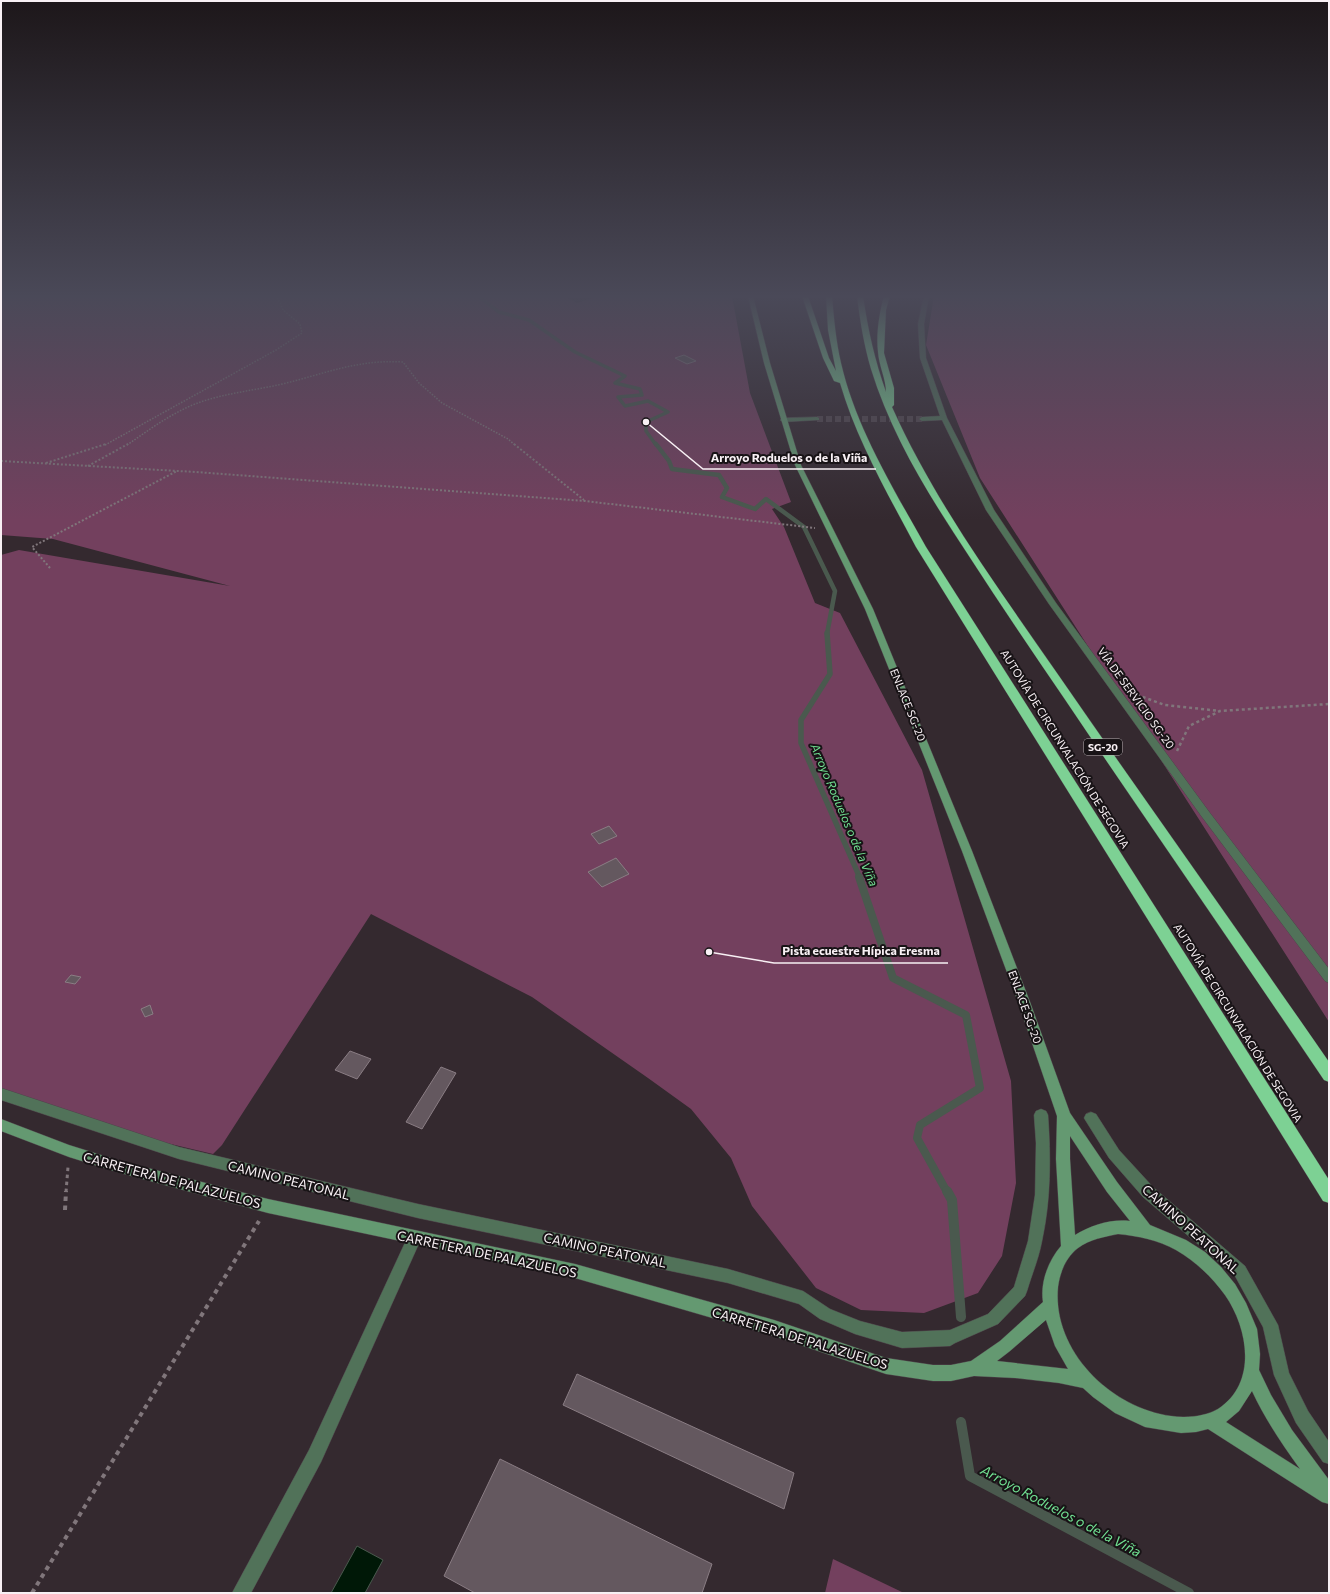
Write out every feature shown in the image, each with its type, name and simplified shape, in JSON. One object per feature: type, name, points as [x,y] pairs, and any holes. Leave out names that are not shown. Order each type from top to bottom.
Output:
[{"type":"highway","points":[[832,370],[850,405]]},
{"type":"highway","name":"AUTOVÍA DE CIRCUNVALACIÓN DE SEGOVIA","points":[[841,370],[850,405],[871,457],[921,547],[1329,1195]]},
{"type":"highway","name":"SG-20","points":[[874,370],[890,412],[930,492],[1010,613],[1329,1074]]},
{"type":"highway","points":[[885,370],[890,388],[890,412]]},
{"type":"street","name":"ENLACE SG-20","points":[[770,370],[783,420],[798,465],[868,609],[967,851],[1024,1002],[1064,1116],[1112,1187],[1144,1229]]},
{"type":"street","name":"VÍA DE SERVICIO SG-20","points":[[927,370],[944,418],[990,510],[1053,604],[1112,686],[1329,978]]},
{"type":"street","points":[[922,419],[944,418]]},
{"type":"street","points":[[783,420],[817,419]]},
{"type":"street","name":"CAMINO PEATONAL","points":[[1,1094],[179,1153],[418,1211],[728,1276],[803,1298],[825,1314],[860,1329],[902,1340],[950,1338],[993,1319],[1020,1291],[1035,1241],[1042,1195],[1043,1143],[1041,1115]]},
{"type":"street","name":"ENLACE SG-20","points":[[1064,1116],[1063,1159],[1068,1246]]},
{"type":"street","name":"CAMINO PEATONAL","points":[[1091,1118],[1114,1154],[1148,1192],[1240,1271],[1270,1325],[1282,1375],[1302,1417],[1329,1456]]},
{"type":"street","name":"CARRETERA DE PALAZUELOS","points":[[1,1124],[69,1151],[110,1164],[268,1206],[414,1239],[575,1271],[774,1328],[886,1366],[933,1373],[951,1373],[974,1368],[1058,1374],[1087,1381]]},
{"type":"street","points":[[1118,1226],[1144,1229],[1169,1238],[1191,1251],[1223,1280],[1237,1300],[1245,1318],[1251,1338],[1253,1356],[1252,1372],[1246,1388],[1237,1403],[1225,1414],[1210,1422],[1192,1426],[1178,1426],[1150,1421],[1117,1406],[1087,1381],[1072,1362],[1061,1342],[1054,1324],[1050,1306],[1052,1278],[1060,1257],[1068,1246],[1086,1234],[1106,1228],[1118,1226]]},
{"type":"street","points":[[241,1593],[315,1456],[414,1239]]},
{"type":"street","name":"CARRETERA DE PALAZUELOS","points":[[974,1368],[1005,1346],[1050,1306]]},
{"type":"street","points":[[1252,1372],[1265,1401],[1286,1436],[1329,1494]]},
{"type":"street","points":[[1210,1422],[1329,1497]]},
{"type":"path","points":[[44,464],[104,445],[239,370]]},
{"type":"path","points":[[88,466],[103,460],[182,410],[209,398],[281,384],[327,370]]},
{"type":"path","points":[[409,370],[419,383],[442,403],[508,439],[584,501]]},
{"type":"path","points":[[1,461],[177,471],[584,501],[830,530]]},
{"type":"path","points":[[50,568],[32,547],[177,471]]},
{"type":"path","points":[[1112,686],[1165,705],[1220,711],[1329,704]]},
{"type":"path","points":[[1170,766],[1189,726],[1220,711]]},
{"type":"path","points":[[32,1593],[268,1206]]},
{"type":"shaded area","points":[[1,370],[746,370],[750,393],[791,502],[772,509],[784,527],[815,603],[840,613],[922,770],[1011,1081],[1016,1183],[1002,1256],[978,1293],[924,1313],[861,1310],[816,1288],[752,1206],[731,1158],[691,1109],[532,997],[371,914],[222,1145],[213,1154],[124,1133],[1,1094],[1,555],[19,550],[230,586],[53,539],[1,535]]},
{"type":"shaded area","points":[[936,370],[1329,370],[1329,1022],[980,478]]},
{"type":"shaded area","points":[[357,1546],[383,1560],[365,1593],[331,1593]]},
{"type":"shaded area","points":[[833,1559],[904,1593],[825,1593]]},
{"type":"building","points":[[609,826],[617,836],[599,844],[591,834]]},
{"type":"building","points":[[616,858],[629,874],[602,887],[588,872]]},
{"type":"building","points":[[71,975],[81,977],[75,984],[65,982]]},
{"type":"building","points":[[150,1005],[153,1014],[145,1017],[141,1009]]},
{"type":"building","points":[[350,1051],[371,1059],[357,1079],[335,1070]]},
{"type":"building","points":[[441,1067],[456,1073],[422,1129],[406,1122]]},
{"type":"building","points":[[577,1374],[794,1473],[784,1509],[563,1405]]},
{"type":"building","points":[[500,1459],[712,1564],[702,1593],[475,1593],[444,1576]]},
{"type":"waterway","name":"Arroyo Roduelos o de la Viña","points":[[613,370],[625,376],[615,383],[640,389],[642,395],[618,397],[625,406],[648,401],[668,412],[646,422],[646,431],[656,445]]},
{"type":"waterway","name":"Arroyo Roduelos o de la Viña","points":[[656,444],[669,461],[672,469],[719,475],[727,488],[722,497],[755,509],[766,499],[804,527],[835,591],[827,634]]},
{"type":"waterway","name":"Arroyo Roduelos o de la Viña","points":[[827,634],[830,674],[801,720],[801,743],[860,878]]},
{"type":"waterway","name":"Arroyo Roduelos o de la Viña","points":[[859,877],[893,978],[966,1015],[980,1088],[920,1125],[917,1138],[947,1192]]},
{"type":"waterway","name":"Arroyo Roduelos o de la Viña","points":[[947,1191],[952,1200],[961,1317]]},
{"type":"waterway","name":"Arroyo Roduelos o de la Viña","points":[[961,1422],[970,1476],[1189,1593]]},
{"type":"tunnel","points":[[817,419],[922,419]]},
{"type":"place","name":"Arroyo Roduelos o de la Viña","points":[[646,422]]},
{"type":"place","name":"Pista ecuestre Hípica Eresma","points":[[709,952]]}]
